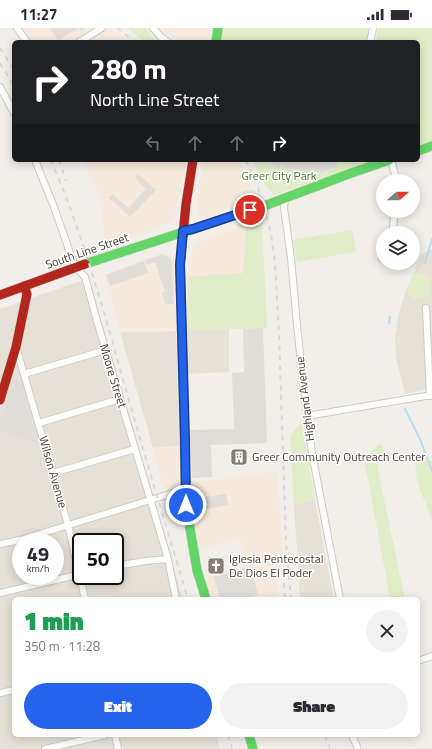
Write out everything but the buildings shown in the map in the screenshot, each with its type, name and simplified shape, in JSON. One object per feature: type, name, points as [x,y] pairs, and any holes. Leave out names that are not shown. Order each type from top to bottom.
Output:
[{"type":"main road","points":[[216,40],[218,28]]},
{"type":"main road","points":[[420,150],[432,146]]},
{"type":"main road","points":[[193,162],[180,265],[186,505],[197,570],[205,597]]},
{"type":"main road","name":"South Line Street","points":[[0,295],[76,267],[183,231],[244,213],[346,174],[384,162]]},
{"type":"main road","points":[[0,400],[16,347],[27,294],[24,286]]},
{"type":"main road","points":[[250,737],[253,749]]},
{"type":"street","points":[[18,28],[26,40]]},
{"type":"street","points":[[82,40],[102,28]]},
{"type":"street","points":[[153,28],[165,40]]},
{"type":"street","points":[[370,40],[373,28]]},
{"type":"street","points":[[0,87],[12,109]]},
{"type":"street","name":"Moore Street","points":[[37,162],[73,261],[76,267],[86,277],[97,321],[168,559],[176,597]]},
{"type":"street","points":[[391,162],[395,174]]},
{"type":"street","name":"Highland Avenue","points":[[285,198],[284,208],[292,258],[298,339],[312,453],[340,597]]},
{"type":"street","points":[[307,416],[431,396],[426,308]]},
{"type":"street","name":"Wilson Avenue","points":[[16,347],[72,541]]},
{"type":"street","points":[[24,374],[106,350]]},
{"type":"street","points":[[38,424],[120,399]]},
{"type":"street","points":[[53,473],[135,449]]},
{"type":"street","points":[[0,544],[20,540],[186,489]]},
{"type":"street","points":[[124,565],[168,559]]},
{"type":"street","points":[[0,593],[72,576]]},
{"type":"street","name":"Wilson Avenue","points":[[82,585],[85,597]]},
{"type":"street","points":[[420,660],[432,656]]},
{"type":"street","points":[[0,693],[12,690]]},
{"type":"street","points":[[45,749],[96,737]]},
{"type":"street","points":[[115,737],[118,749]]},
{"type":"street","points":[[353,737],[358,749]]},
{"type":"shaded area","points":[[21,28],[97,28],[77,40],[29,40]]},
{"type":"shaded area","points":[[50,28],[79,28],[58,40]]},
{"type":"shaded area","points":[[79,28],[86,28],[81,32]]},
{"type":"shaded area","points":[[112,28],[127,40],[92,40]]},
{"type":"shaded area","points":[[162,28],[212,28],[209,40],[177,40]]},
{"type":"shaded area","points":[[85,162],[187,162],[174,221],[106,247],[102,222],[101,201]]},
{"type":"shaded area","points":[[203,162],[239,162],[257,199],[204,218],[198,216],[197,213]]},
{"type":"shaded area","points":[[270,162],[336,162],[338,167],[313,176],[301,177],[293,175],[294,169],[288,172],[283,165],[281,165],[278,169]]},
{"type":"shaded area","points":[[138,174],[156,190],[130,217],[109,198],[113,194],[128,208],[146,189],[135,178]]},
{"type":"shaded area","points":[[247,224],[243,273],[188,277],[193,248],[196,243]]},
{"type":"shaded area","points":[[432,249],[432,388],[405,394],[396,358],[395,337],[399,313],[406,290],[415,270],[420,270],[420,258],[422,254]]},
{"type":"shaded area","points":[[162,253],[171,256],[175,261],[176,331],[120,332],[104,274]]},
{"type":"shaded area","points":[[161,255],[166,256],[172,263],[174,304],[165,304],[162,293],[165,292],[155,262],[147,265],[145,260]]},
{"type":"shaded area","points":[[144,261],[148,273],[110,286],[106,275]]},
{"type":"shaded area","points":[[89,278],[182,597],[12,597],[12,737],[217,737],[220,749],[0,749],[0,309]]},
{"type":"shaded area","points":[[263,328],[267,443],[211,445],[212,477],[192,478],[190,430],[234,429],[232,373],[244,372],[243,329]]},
{"type":"shaded area","points":[[229,329],[229,372],[187,374],[187,330]]},
{"type":"shaded area","points":[[176,331],[179,446],[153,448],[120,332]]},
{"type":"shaded area","points":[[13,379],[21,380],[40,444],[0,431],[0,422]]},
{"type":"shaded area","points":[[179,446],[180,480],[176,485],[164,489],[153,448]]},
{"type":"shaded area","points":[[277,472],[283,550],[278,584],[278,597],[210,597],[204,576],[249,564],[240,538],[196,551],[190,507],[189,483]]},
{"type":"shaded area","points":[[226,494],[228,505],[200,510],[198,498]]},
{"type":"shaded area","points":[[315,500],[334,597],[300,597],[294,504]]},
{"type":"shaded area","points":[[251,566],[258,595],[250,597],[219,597],[214,577]]},
{"type":"green space","points":[[127,28],[145,28],[156,40],[142,40]]},
{"type":"green space","points":[[223,28],[368,28],[366,40],[220,40]]},
{"type":"green space","points":[[378,28],[432,28],[432,142],[420,146],[420,40],[376,40]]},
{"type":"green space","name":"Greer City Park","points":[[253,162],[372,162],[274,195],[268,189]]},
{"type":"green space","points":[[262,220],[267,328],[187,330],[188,277],[243,273],[247,224]]},
{"type":"green space","points":[[352,230],[356,252],[297,262],[293,240]]},
{"type":"green space","points":[[414,272],[430,277],[429,297],[413,299],[408,294],[407,289]]},
{"type":"green space","points":[[302,421],[315,500],[294,504],[290,436]]},
{"type":"green space","points":[[381,443],[384,451],[378,458],[378,470],[405,597],[390,597],[364,461],[369,452]]},
{"type":"green space","points":[[415,461],[432,461],[432,520],[417,482]]},
{"type":"waterway","points":[[425,263],[432,239]]},
{"type":"waterway","points":[[389,323],[390,317]]},
{"type":"waterway","points":[[405,409],[420,439],[432,471]]},
{"type":"railway","points":[[117,28],[132,40]]},
{"type":"railway","points":[[0,48],[12,67]]},
{"type":"railway","points":[[0,63],[12,83]]},
{"type":"railway","points":[[52,162],[63,188],[83,245],[187,597]]},
{"type":"railway","points":[[60,162],[66,181]]},
{"type":"railway","points":[[247,162],[264,206],[271,234],[275,262],[286,543],[291,597]]},
{"type":"railway","points":[[284,583],[285,597]]},
{"type":"railway","points":[[229,737],[232,749]]},
{"type":"railway","points":[[326,737],[330,749]]},
{"type":"traffic: fast","points":[[216,40],[218,28]]},
{"type":"traffic: fast","points":[[420,150],[432,146]]},
{"type":"traffic: fast","points":[[85,264],[264,206],[383,162]]},
{"type":"traffic: fast","points":[[181,295],[186,505],[197,570],[205,597]]},
{"type":"traffic: fast","points":[[250,737],[253,749]]},
{"type":"traffic: jam","points":[[181,295],[180,265],[186,204],[193,162]]},
{"type":"traffic: jam","points":[[0,295],[85,264]]},
{"type":"traffic: jam","points":[[0,400],[16,347],[27,294],[24,286]]},
{"type":"place","name":"Greer Community Outreach Center","points":[[239,457]]},
{"type":"place","name":"Iglesia Pentecostal De Dios El Poder","points":[[216,566]]},
{"type":"route","points":[[186,505],[180,265],[183,231],[250,210]]}]
